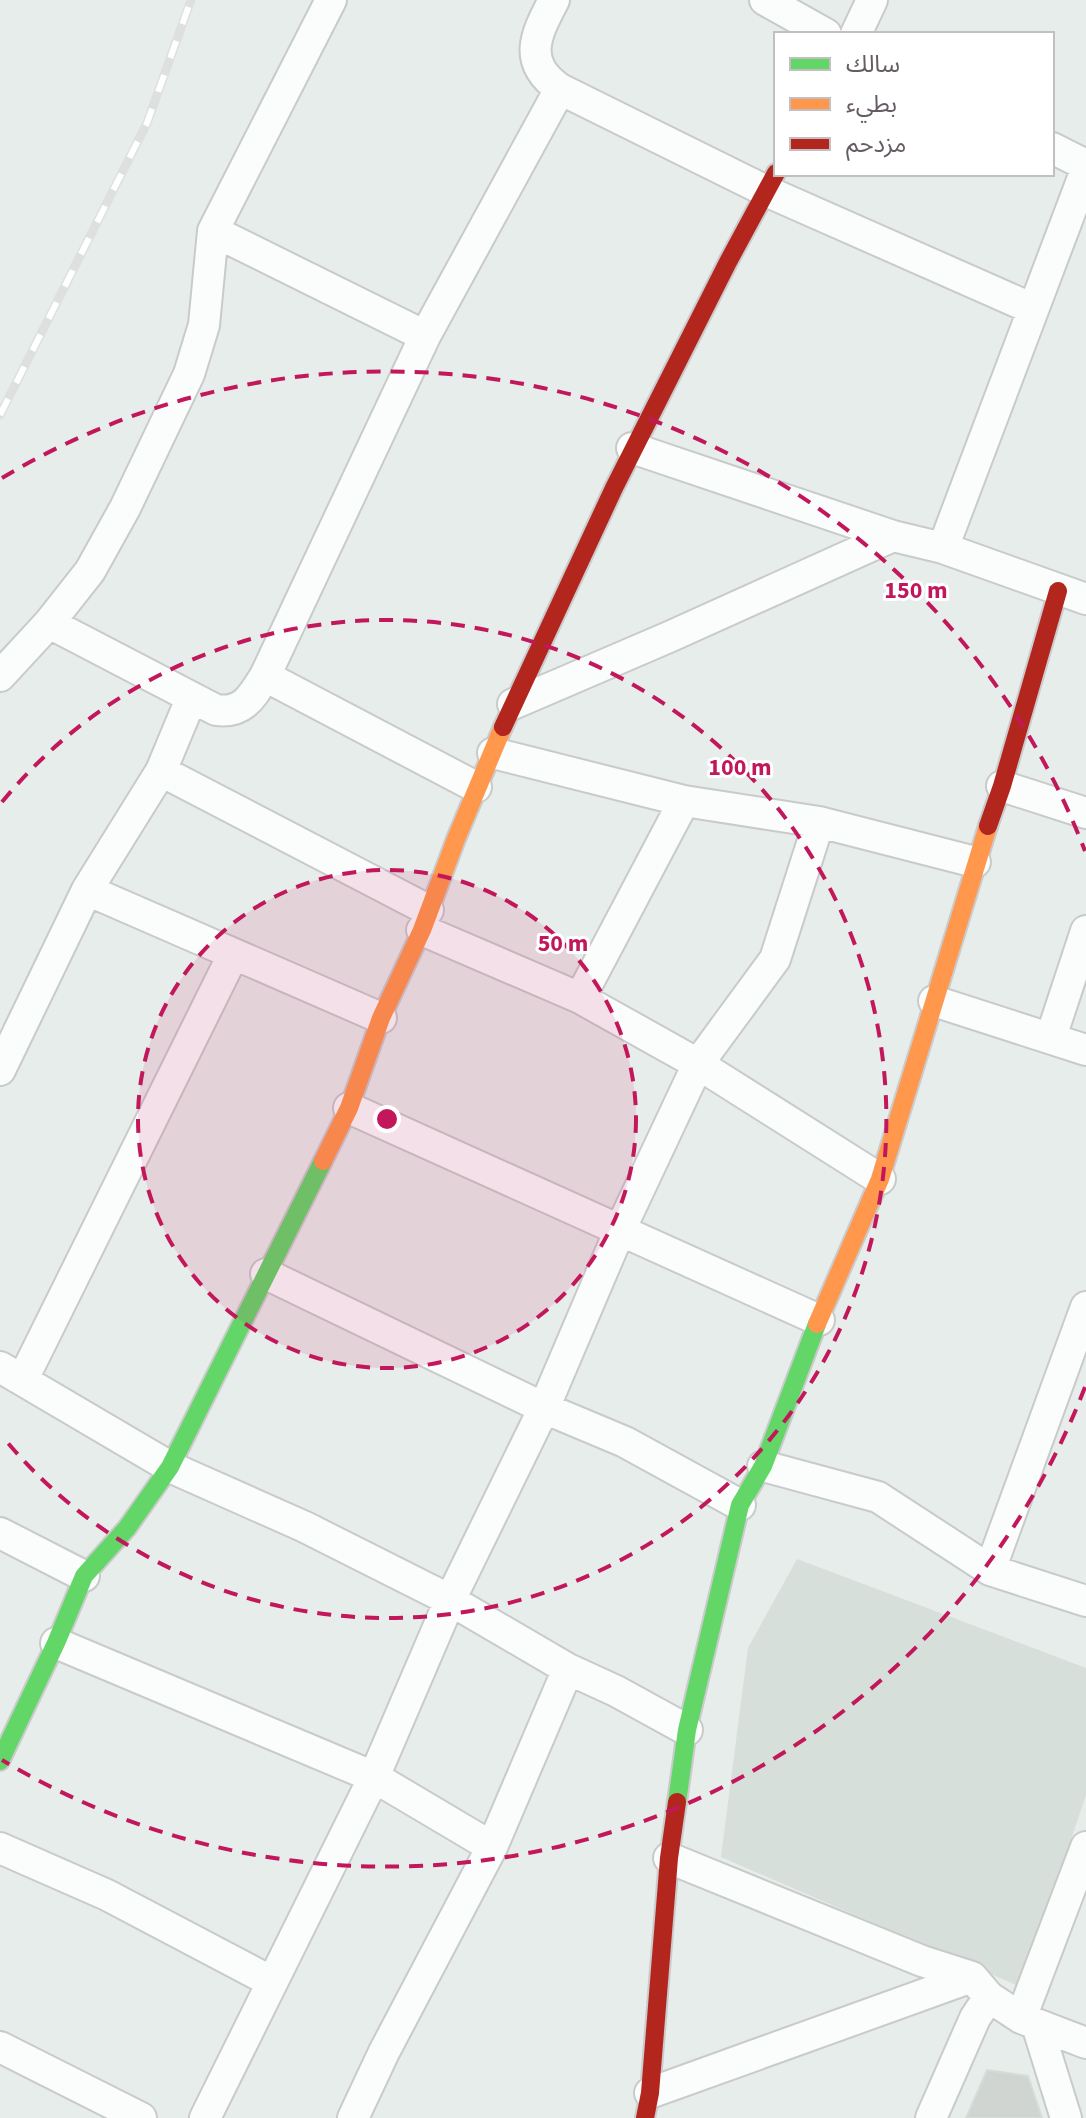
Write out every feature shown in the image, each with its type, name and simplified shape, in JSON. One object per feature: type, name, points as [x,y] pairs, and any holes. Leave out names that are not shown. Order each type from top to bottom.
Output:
[{"type":"street","points":[[0,676],[49,623],[90,571],[125,508],[189,374],[204,325],[213,231],[331,0]]},
{"type":"street","points":[[554,0],[537,42],[535,64],[544,78],[560,89],[771,182],[1033,309]]},
{"type":"street","points":[[765,0],[822,32]]},
{"type":"street","points":[[857,32],[872,0]]},
{"type":"street","points":[[49,623],[216,710],[238,710],[247,703],[265,676],[425,336],[560,89]]},
{"type":"street","points":[[943,548],[1086,167],[1054,149]]},
{"type":"street","points":[[0,1761],[84,1576],[127,1528],[170,1467],[349,1108],[381,1018],[425,920],[476,787],[513,704],[632,448],[771,182]]},
{"type":"street","points":[[213,231],[425,336]]},
{"type":"street","points":[[632,448],[893,536],[943,548],[1072,595],[975,862],[880,1179],[819,1320],[763,1466],[740,1505],[687,1730],[669,1858],[647,2105],[981,1987]]},
{"type":"street","points":[[513,704],[893,536]]},
{"type":"street","points":[[265,676],[476,787]]},
{"type":"street","points":[[0,1070],[87,890],[161,771],[191,699]]},
{"type":"street","points":[[493,753],[684,801],[819,822],[975,862]]},
{"type":"street","points":[[161,771],[425,920],[580,998],[698,1064],[880,1179]]},
{"type":"street","points":[[1002,786],[1086,813]]},
{"type":"street","points":[[580,998],[684,801]]},
{"type":"street","points":[[205,2118],[374,1777],[450,1600],[544,1408],[620,1230],[698,1064],[775,959],[819,822]]},
{"type":"street","points":[[87,890],[381,1018]]},
{"type":"street","points":[[1051,1037],[1086,931]]},
{"type":"street","points":[[233,955],[12,1373],[170,1467],[305,1527],[450,1600],[568,1669],[687,1730]]},
{"type":"street","points":[[934,1001],[1086,1050]]},
{"type":"street","points":[[349,1108],[819,1320]]},
{"type":"street","points":[[266,1274],[544,1408],[625,1442],[740,1505]]},
{"type":"street","points":[[990,1570],[1086,1307]]},
{"type":"street","points":[[763,1466],[878,1497],[990,1570],[1086,1601]]},
{"type":"street","points":[[0,1533],[84,1576]]},
{"type":"street","points":[[56,1643],[374,1777],[492,1847]]},
{"type":"street","points":[[353,2118],[384,2052],[492,1847],[568,1669]]},
{"type":"street","points":[[1066,2118],[1029,2022],[1086,1847]]},
{"type":"street","points":[[0,1848],[107,1895],[272,1982]]},
{"type":"street","points":[[669,1858],[981,1987],[1029,2022],[1086,2043]]},
{"type":"street","points":[[931,2118],[975,2018],[981,1987]]},
{"type":"street","points":[[0,2047],[141,2118]]},
{"type":"shaded area","points":[[797,1559],[1086,1668],[1086,1795],[1021,1987],[721,1857],[748,1648]]},
{"type":"building","points":[[987,2070],[1028,2076],[1042,2118],[966,2118]]},
{"type":"railway","points":[[0,415],[147,123],[191,0]]},
{"type":"traffic: fast","points":[[0,1761],[84,1576],[127,1528],[170,1467],[323,1161]]},
{"type":"traffic: fast","points":[[677,1802],[687,1730],[740,1505],[763,1466],[817,1324]]},
{"type":"traffic: slow","points":[[323,1161],[349,1108],[381,1018],[422,930],[503,727]]},
{"type":"traffic: slow","points":[[817,1324],[880,1179],[988,826]]},
{"type":"traffic: jam","points":[[503,727],[614,488],[774,176]]},
{"type":"traffic: jam","points":[[988,826],[1058,591]]},
{"type":"traffic: jam","points":[[645,2118],[650,2093],[669,1858],[677,1802]]}]
